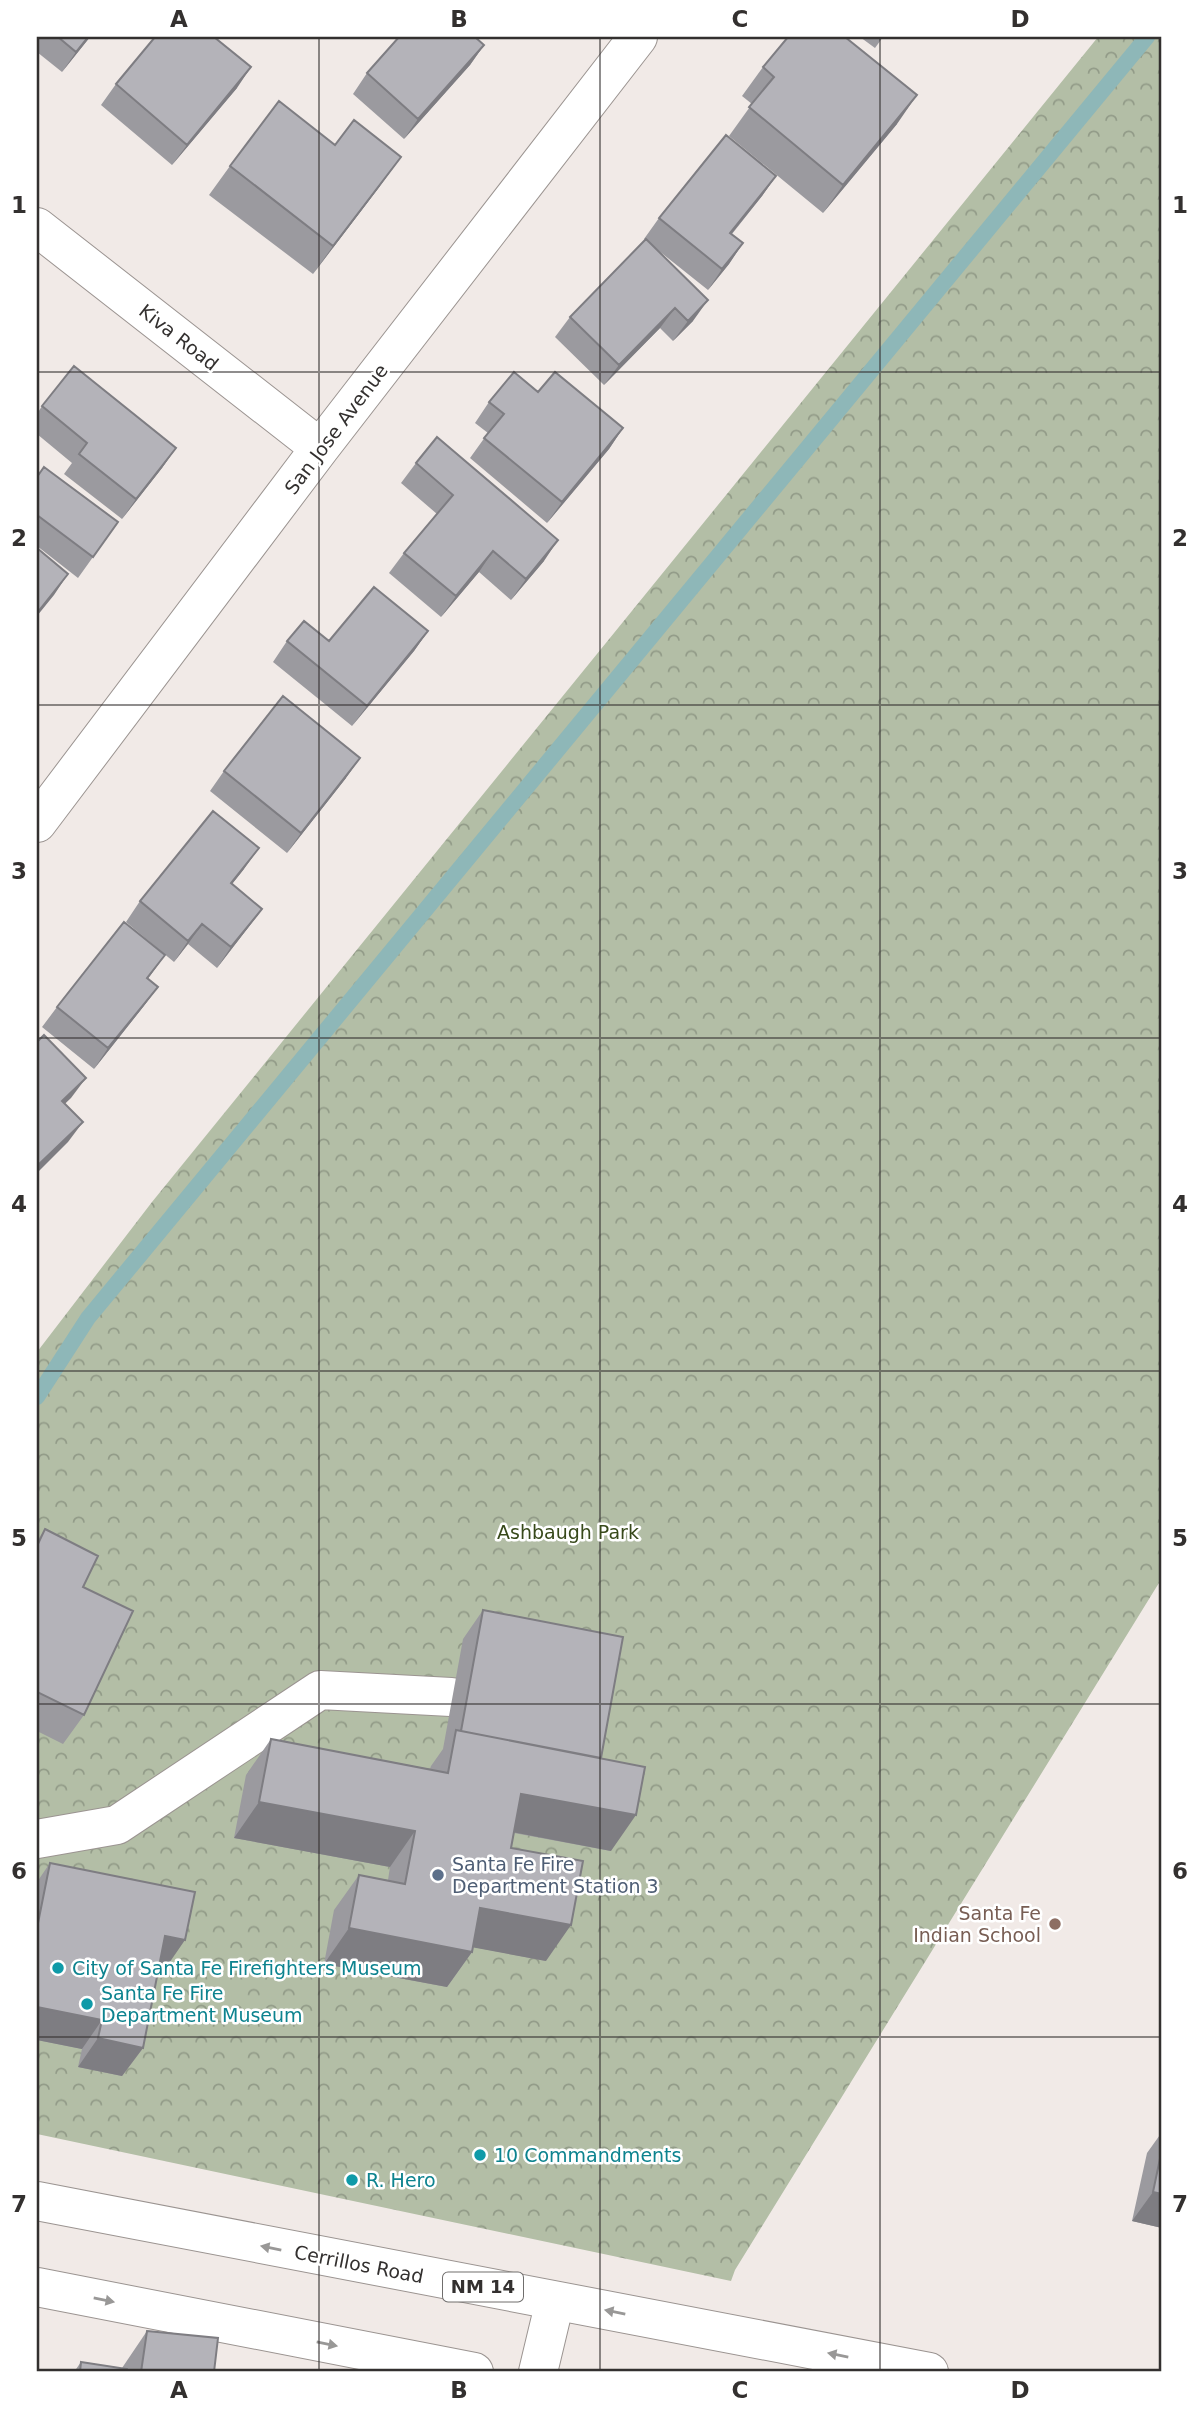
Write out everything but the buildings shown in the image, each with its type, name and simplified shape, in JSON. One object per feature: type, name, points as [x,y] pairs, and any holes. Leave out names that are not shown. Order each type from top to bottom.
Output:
[{"type":"street","name":"San Jose Avenue","points":[[37,823],[320,448],[638,37]]},
{"type":"street","name":"Kiva Road","points":[[37,227],[320,448]]},
{"type":"street","points":[[37,1839],[117,1825],[320,1690],[451,1697]]},
{"type":"street","name":"Cerrillos Road","points":[[37,2201],[929,2372]]},
{"type":"street","points":[[37,2287],[474,2372]]},
{"type":"street","points":[[538,2372],[555,2301]]},
{"type":"green space","name":"Ashbaugh Park","points":[[1098,37],[1162,37],[1162,1578],[735,2270],[731,2281],[37,2134],[37,1352],[152,1202]]},
{"type":"waterway","points":[[37,1397],[88,1318],[1147,37]]},
{"type":"place","name":"Santa Fe Fire Department Station 3","points":[[438,1875]]},
{"type":"place","name":"Santa Fe Indian School","points":[[1055,1924]]},
{"type":"place","name":"City of Santa Fe Firefighters Museum","points":[[58,1968]]},
{"type":"place","name":"Santa Fe Fire Department Museum","points":[[87,2004]]},
{"type":"place","name":"10 Commandments","points":[[480,2155]]},
{"type":"place","name":"R. Hero","points":[[352,2180]]}]
